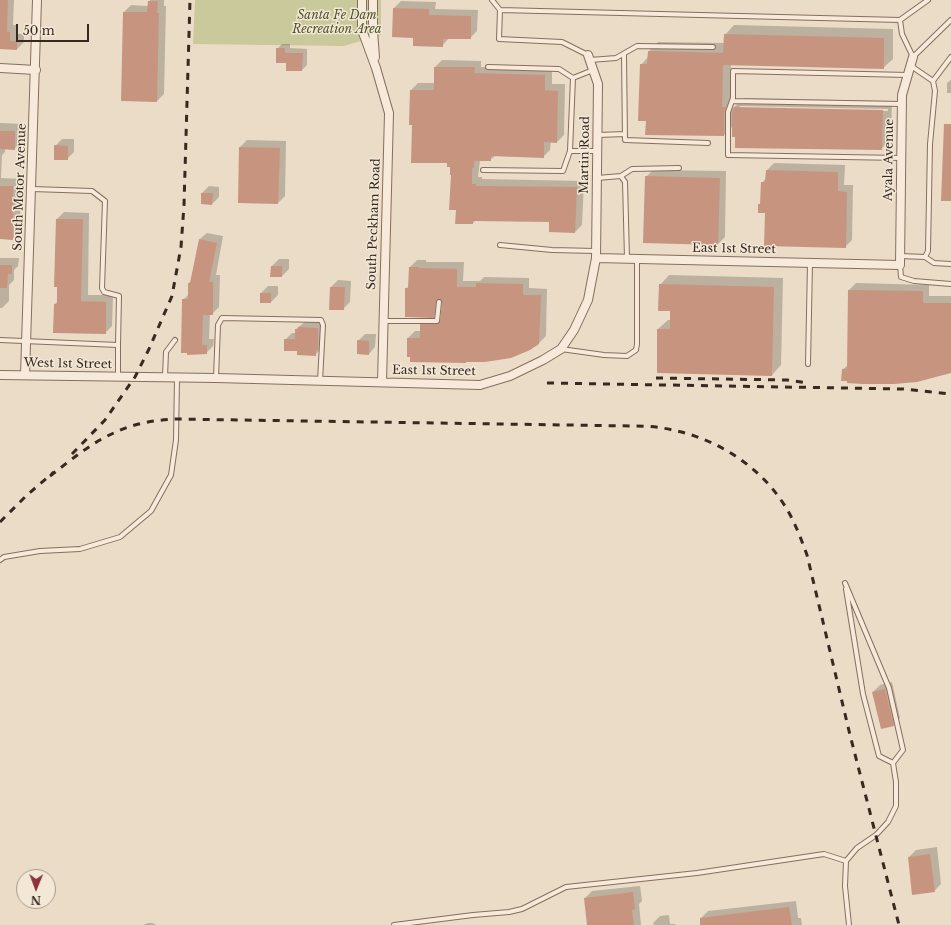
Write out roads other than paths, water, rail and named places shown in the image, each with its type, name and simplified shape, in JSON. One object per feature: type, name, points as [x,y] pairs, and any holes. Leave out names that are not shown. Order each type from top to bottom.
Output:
[{"type":"street","name":"South Motor Avenue","points":[[25,375],[36,70],[37,0]]},
{"type":"street","points":[[362,0],[362,30],[376,68]]},
{"type":"street","points":[[373,0],[373,31],[376,68]]},
{"type":"street","name":"Ayala Avenue","points":[[900,261],[902,95],[913,57]]},
{"type":"street","name":"Martin Road","points":[[589,58],[598,84],[596,254]]},
{"type":"street","points":[[0,68],[36,70]]},
{"type":"street","name":"South Peckham Road","points":[[376,68],[389,113],[382,382]]},
{"type":"street","name":"East 1st Street","points":[[135,377],[480,385],[510,376],[543,360],[561,349],[574,330],[588,300],[596,254],[637,259],[810,263],[900,261]]},
{"type":"street","name":"West 1st Street","points":[[0,374],[135,377]]},
{"type":"lane","points":[[492,0],[500,10],[499,39],[562,42],[589,58],[616,58],[636,46],[713,47]]},
{"type":"lane","points":[[500,10],[900,20],[928,0]]},
{"type":"lane","points":[[900,20],[902,34],[913,57],[951,20]]},
{"type":"lane","points":[[624,54],[625,140],[708,143]]},
{"type":"lane","points":[[934,81],[951,57]]},
{"type":"lane","points":[[911,66],[934,81],[936,91],[930,144],[928,251],[925,257]]},
{"type":"lane","points":[[488,67],[558,68],[573,78]]},
{"type":"lane","points":[[573,78],[593,70]]},
{"type":"lane","points":[[901,158],[728,155],[728,112],[732,101],[734,71],[908,75]]},
{"type":"lane","points":[[483,170],[563,171],[570,151],[573,78]]},
{"type":"lane","points":[[732,101],[902,104]]},
{"type":"lane","points":[[597,134],[625,134]]},
{"type":"lane","points":[[570,151],[597,151]]},
{"type":"lane","points":[[597,178],[621,176],[632,169],[679,168]]},
{"type":"lane","points":[[621,176],[625,182],[627,258]]},
{"type":"lane","points":[[32,189],[92,191],[105,201],[102,288],[104,292],[119,296],[118,376]]},
{"type":"lane","points":[[500,245],[596,254]]},
{"type":"lane","points":[[951,264],[934,263],[925,257],[900,261],[900,277],[914,281],[951,284]]},
{"type":"lane","points":[[561,349],[604,355],[628,356],[636,350],[637,259]]},
{"type":"lane","points":[[808,364],[810,263]]},
{"type":"lane","points":[[383,322],[437,321],[440,302]]},
{"type":"lane","points":[[216,378],[218,325],[222,318],[320,320],[323,325],[320,381]]},
{"type":"lane","points":[[0,340],[118,345]]},
{"type":"lane","points":[[165,377],[166,352],[175,340]]},
{"type":"lane","points":[[0,560],[4,556],[40,551],[80,549],[120,537],[151,511],[171,475],[176,440],[177,377]]},
{"type":"lane","points":[[849,925],[844,886],[846,861],[857,848],[876,835],[888,822],[896,806],[896,782],[893,763],[903,750],[888,688],[845,583],[862,694],[879,756],[893,763]]},
{"type":"lane","points":[[394,925],[509,912],[522,909],[566,887],[697,873],[824,854],[846,861]]},
{"type":"railway","points":[[72,454],[105,420],[135,377],[172,296],[181,247],[184,205],[190,0]]},
{"type":"railway","points":[[656,378],[787,380],[808,383]]},
{"type":"railway","points":[[547,383],[903,389],[951,394]]},
{"type":"railway","points":[[50,476],[90,446],[107,436],[131,426],[146,422],[176,419],[646,426],[658,427],[697,437],[729,452],[758,473],[770,486],[789,513],[802,541],[807,555],[850,735],[899,925]]},
{"type":"railway","points":[[0,522],[27,495],[54,472]]},
{"type":"park label","name":"Santa Fe Dam Recreation Area","points":[[337,23]]}]
